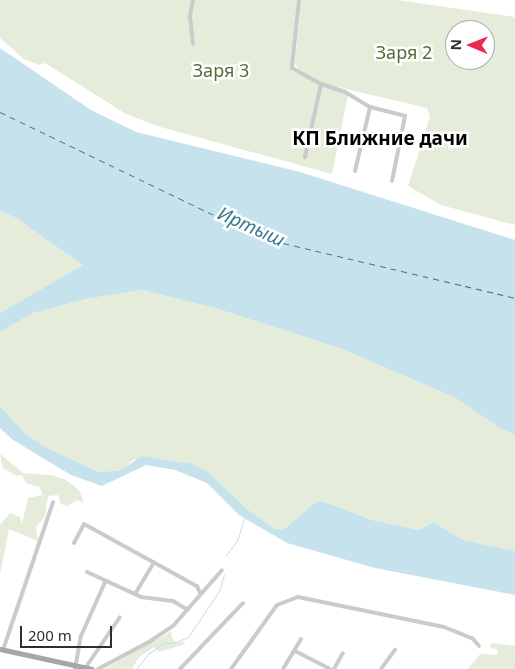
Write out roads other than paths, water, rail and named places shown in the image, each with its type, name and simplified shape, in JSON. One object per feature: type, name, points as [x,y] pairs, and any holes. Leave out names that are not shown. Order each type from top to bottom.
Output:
[{"type":"main road","points":[[2,650],[75,667],[92,669]]},
{"type":"street","points":[[193,0],[190,16],[193,44]]},
{"type":"street","points":[[298,0],[292,68],[321,84],[344,92],[370,107],[403,115],[406,121],[392,180]]},
{"type":"street","points":[[304,157],[321,84]]},
{"type":"street","points":[[355,171],[370,107]]},
{"type":"street","points":[[2,650],[53,502]]},
{"type":"street","points":[[74,543],[84,524],[197,586],[200,593]]},
{"type":"street","points":[[135,594],[154,562]]},
{"type":"street","points":[[98,669],[153,640],[188,610],[200,593],[222,570]]},
{"type":"street","points":[[87,572],[105,582],[135,594],[173,601],[188,610]]},
{"type":"street","points":[[75,667],[81,636],[105,582]]},
{"type":"street","points":[[231,669],[276,605],[298,597],[444,627],[473,639],[480,646]]},
{"type":"street","points":[[180,669],[243,603]]},
{"type":"street","points":[[86,667],[120,617]]},
{"type":"street","points":[[283,669],[296,651],[301,639]]},
{"type":"street","points":[[381,669],[395,650]]},
{"type":"street","points":[[296,651],[330,669]]},
{"type":"street","points":[[334,669],[343,653]]},
{"type":"water","name":"Иртыш","points":[[0,48],[91,110],[136,132],[300,172],[515,240],[515,435],[500,428],[454,397],[342,349],[215,308],[142,290],[86,299],[33,313],[0,332],[0,313],[83,265],[16,218],[0,211]]},
{"type":"water","points":[[0,406],[24,433],[45,447],[99,472],[119,471],[142,456],[192,464],[207,471],[247,509],[273,528],[283,530],[313,504],[322,501],[372,520],[420,530],[433,522],[463,540],[515,551],[515,595],[375,568],[287,543],[239,515],[207,483],[175,470],[146,465],[102,486],[71,475],[13,440],[0,428]]},
{"type":"waterway","points":[[226,555],[237,541],[244,518]]},
{"type":"waterway","points":[[136,669],[148,654],[164,643],[173,643],[188,637],[219,591],[224,575]]},
{"type":"district","name":"КП Ближние дачи","points":[[380,139]]},
{"type":"park label","name":"Заря 2","points":[[404,52]]},
{"type":"park label","name":"Заря 3","points":[[221,70]]}]
